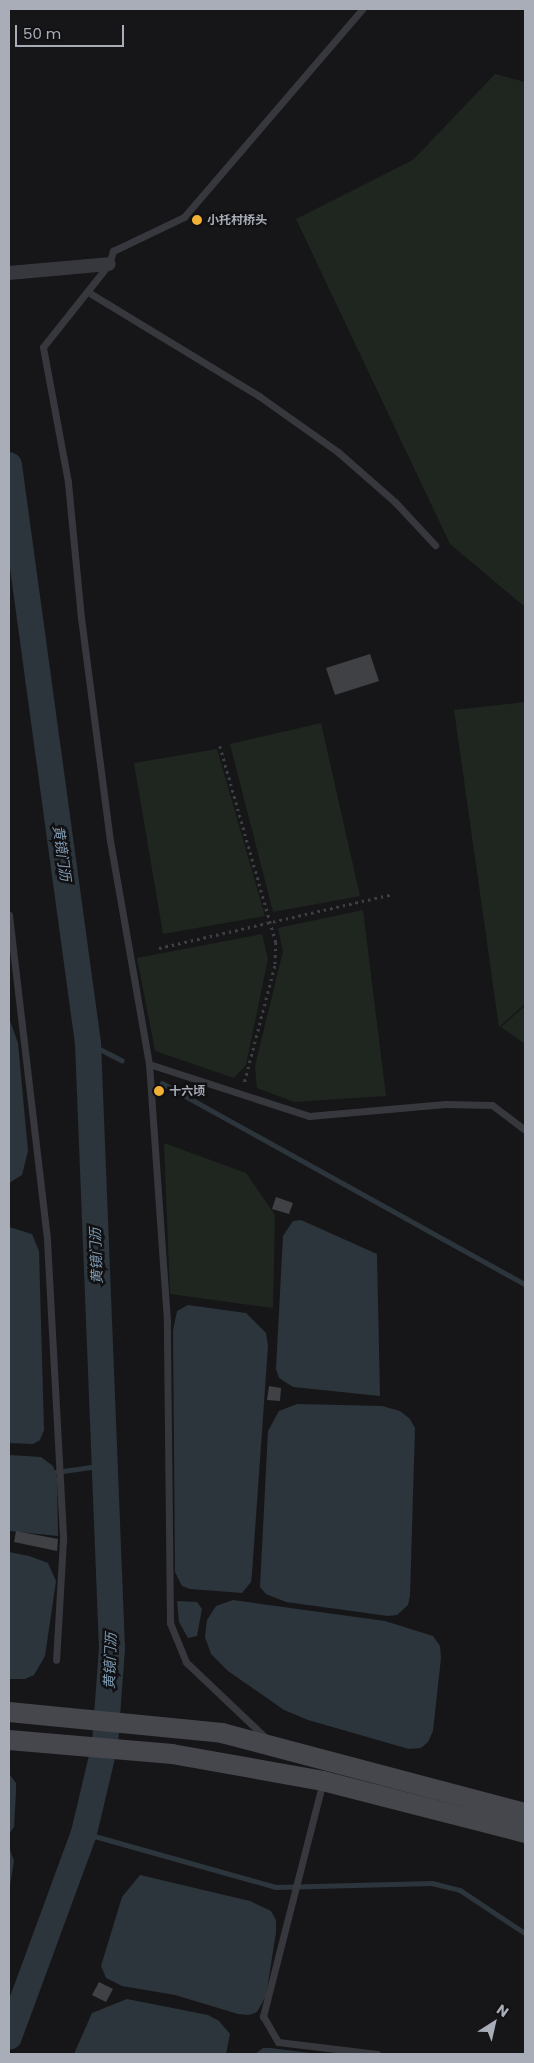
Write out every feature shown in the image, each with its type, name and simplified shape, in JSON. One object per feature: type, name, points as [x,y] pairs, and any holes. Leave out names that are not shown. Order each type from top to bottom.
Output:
[{"type":"main road","points":[[10,1712],[222,1733],[275,1746],[323,1781],[525,1833]]},
{"type":"main road","points":[[9,1740],[172,1754],[219,1762],[301,1766],[525,1812]]},
{"type":"street","points":[[9,272],[109,264]]},
{"type":"lane","points":[[275,1746],[186,1662],[170,1623],[167,1321],[149,1064],[110,841],[81,618],[68,482],[43,347],[109,264],[113,250],[184,217],[362,9]]},
{"type":"lane","points":[[88,292],[259,396],[338,452],[395,502],[435,544]]},
{"type":"lane","points":[[9,915],[47,1240],[63,1540],[56,1660]]},
{"type":"lane","points":[[149,1064],[309,1116],[445,1104],[492,1106],[525,1130]]},
{"type":"lane","points":[[323,1781],[263,2016],[278,2042],[377,2054]]},
{"type":"path","points":[[220,746],[276,942],[275,966],[243,1088]]},
{"type":"path","points":[[159,948],[392,894]]},
{"type":"shaded area","points":[[495,74],[525,82],[525,607],[450,544],[296,219],[413,160]]},
{"type":"shaded area","points":[[525,702],[525,1004],[499,1027],[454,710]]},
{"type":"shaded area","points":[[321,723],[360,896],[273,912],[230,744]]},
{"type":"shaded area","points":[[217,749],[265,916],[163,934],[134,763]]},
{"type":"shaded area","points":[[363,910],[386,1096],[294,1102],[257,1088],[255,1066],[283,951],[278,928]]},
{"type":"shaded area","points":[[262,934],[268,959],[246,1065],[234,1078],[155,1051],[137,958]]},
{"type":"shaded area","points":[[525,1006],[525,1044],[501,1027]]},
{"type":"shaded area","points":[[9,1018],[18,1043],[28,1151],[22,1175],[9,1183]]},
{"type":"shaded area","points":[[164,1143],[246,1173],[275,1215],[273,1308],[170,1294]]},
{"type":"shaded area","points":[[301,1220],[377,1254],[380,1396],[293,1387],[279,1378],[276,1369],[283,1236],[293,1221]]},
{"type":"shaded area","points":[[9,1227],[32,1234],[39,1251],[44,1430],[40,1440],[33,1444],[9,1443]]},
{"type":"shaded area","points":[[188,1305],[246,1313],[266,1333],[268,1346],[252,1573],[251,1582],[242,1593],[190,1589],[182,1586],[175,1572],[173,1331],[177,1311]]},
{"type":"shaded area","points":[[297,1404],[382,1406],[400,1411],[410,1419],[415,1428],[410,1596],[408,1605],[397,1615],[388,1616],[286,1602],[266,1594],[260,1587],[268,1431],[279,1411]]},
{"type":"shaded area","points":[[9,1455],[41,1457],[53,1466],[57,1478],[58,1536],[9,1531]]},
{"type":"shaded area","points":[[9,1552],[29,1556],[48,1563],[56,1581],[45,1656],[34,1675],[25,1679],[9,1679]]},
{"type":"shaded area","points":[[233,1600],[385,1621],[433,1636],[440,1646],[441,1658],[433,1731],[428,1742],[421,1748],[409,1749],[308,1720],[284,1710],[228,1671],[211,1654],[205,1637],[207,1620],[216,1606]]},
{"type":"shaded area","points":[[177,1601],[197,1602],[202,1609],[197,1636],[188,1638],[179,1622]]},
{"type":"shaded area","points":[[9,1774],[16,1783],[16,1791],[14,1827],[9,1834]]},
{"type":"shaded area","points":[[9,1847],[14,1861],[9,1892]]},
{"type":"shaded area","points":[[140,1875],[250,1901],[271,1911],[276,1920],[276,1932],[266,1996],[257,2012],[249,2015],[238,2014],[175,1995],[122,1986],[106,1978],[101,1966],[122,1897]]},
{"type":"shaded area","points":[[127,1999],[208,2015],[219,2021],[230,2034],[226,2054],[74,2054],[92,2013]]},
{"type":"shaded area","points":[[263,2048],[271,2048],[318,2054],[255,2054]]},
{"type":"building","points":[[370,654],[379,681],[335,695],[326,668]]},
{"type":"building","points":[[276,1197],[293,1203],[289,1214],[272,1209]]},
{"type":"building","points":[[269,1386],[281,1388],[280,1401],[267,1400]]},
{"type":"building","points":[[16,1531],[58,1539],[57,1551],[14,1542]]},
{"type":"building","points":[[99,1982],[113,1989],[106,2002],[92,1995]]},
{"type":"waterway","name":"黄镜门沥","points":[[9,465],[88,1043],[112,1648],[105,1744],[84,1833],[9,2037]]},
{"type":"waterway","points":[[88,1043],[122,1060]]},
{"type":"waterway","points":[[162,1083],[525,1284]]},
{"type":"waterway","points":[[49,1473],[105,1465]]},
{"type":"waterway","points":[[84,1833],[276,1887],[432,1883],[460,1890],[525,1933]]},
{"type":"place","name":"小托村桥头","points":[[197,220]]},
{"type":"place","name":"十六顷","points":[[159,1091]]}]
